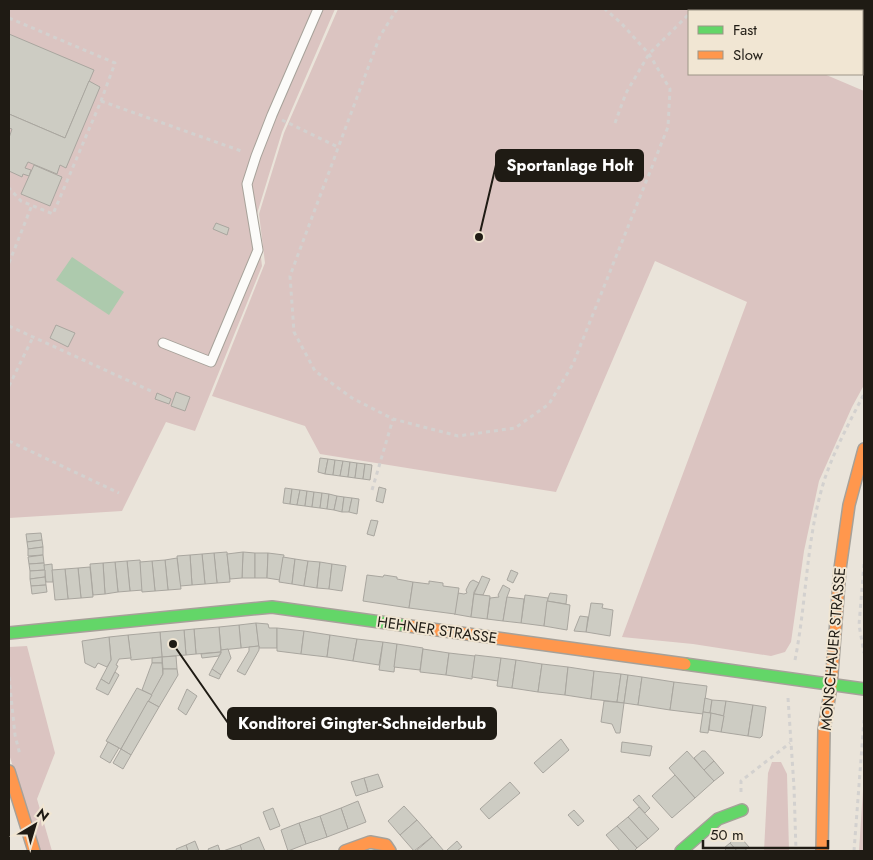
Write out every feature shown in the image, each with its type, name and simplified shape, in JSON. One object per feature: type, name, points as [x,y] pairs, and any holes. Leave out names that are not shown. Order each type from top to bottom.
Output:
[{"type":"street","name":"MONSCHAUER STRASSE","points":[[822,851],[824,730],[831,686],[840,569],[849,504],[864,449]]},
{"type":"street","name":"HEHNER STRASSE","points":[[9,633],[272,607],[831,686],[864,689]]},
{"type":"street","points":[[9,771],[34,851]]},
{"type":"street","points":[[681,851],[718,819],[742,810]]},
{"type":"street","points":[[345,851],[370,842],[386,846],[390,851]]},
{"type":"lane","points":[[163,343],[211,362],[258,250],[247,184],[272,115],[318,9]]},
{"type":"path","points":[[397,9],[380,36],[290,276],[294,332],[315,371],[352,398],[393,419],[458,436],[515,428],[549,404],[573,364],[668,127],[670,89],[649,54],[621,22],[606,9]]},
{"type":"path","points":[[615,123],[626,93],[649,54],[688,15]]},
{"type":"path","points":[[9,18],[115,63],[53,214],[21,201],[9,188]]},
{"type":"path","points":[[101,100],[256,156]]},
{"type":"path","points":[[272,115],[338,147]]},
{"type":"path","points":[[9,263],[32,205]]},
{"type":"path","points":[[9,326],[150,391]]},
{"type":"path","points":[[9,386],[33,337]]},
{"type":"path","points":[[796,851],[788,701],[798,646],[808,564],[825,478],[845,431],[864,394]]},
{"type":"path","points":[[372,490],[393,419]]},
{"type":"path","points":[[9,441],[119,493]]},
{"type":"path","points":[[864,564],[859,625],[864,654]]},
{"type":"path","points":[[854,851],[864,720]]},
{"type":"path","points":[[742,810],[741,781],[791,742]]},
{"type":"shaded area","points":[[9,9],[335,9],[282,132],[256,217],[262,266],[195,431],[166,422],[122,511],[9,518]]},
{"type":"shaded area","points":[[338,9],[738,9],[688,10],[688,75],[826,75],[864,91],[864,385],[852,407],[819,481],[804,551],[791,642],[785,652],[771,656],[693,644],[622,637],[747,302],[655,261],[556,492],[320,454],[305,426],[212,396],[265,263],[259,214],[284,133]]},
{"type":"shaded area","points":[[72,257],[124,292],[109,315],[56,280]]},
{"type":"shaded area","points":[[27,646],[55,753],[37,799],[52,851],[39,851],[9,754],[9,647]]},
{"type":"shaded area","points":[[772,762],[781,762],[787,774],[789,851],[764,851],[768,773]]},
{"type":"shaded area","points":[[864,775],[864,851],[859,851]]},
{"type":"building","points":[[779,9],[863,9],[863,10]]},
{"type":"building","points":[[864,9],[864,45],[863,44]]},
{"type":"building","points":[[9,34],[94,70],[65,138],[9,114]]},
{"type":"building","points":[[89,81],[100,87],[66,168],[60,165],[57,174],[28,162],[25,168],[31,170],[29,176],[23,174],[22,177],[9,171],[9,138],[12,129],[9,128],[9,114],[65,138]]},
{"type":"building","points":[[34,165],[62,177],[50,206],[21,194]]},
{"type":"building","points":[[216,223],[229,228],[227,235],[213,229]]},
{"type":"building","points":[[56,325],[75,333],[68,347],[50,338]]},
{"type":"building","points":[[176,392],[190,397],[185,411],[171,406]]},
{"type":"building","points":[[157,393],[171,399],[169,404],[155,399]]},
{"type":"building","points":[[320,458],[328,459],[325,474],[318,472]]},
{"type":"building","points":[[328,459],[335,460],[333,475],[325,474]]},
{"type":"building","points":[[335,460],[343,461],[340,476],[333,475]]},
{"type":"building","points":[[343,461],[350,462],[348,477],[340,476]]},
{"type":"building","points":[[350,462],[357,463],[355,478],[348,477]]},
{"type":"building","points":[[357,463],[365,464],[363,479],[355,478]]},
{"type":"building","points":[[365,464],[372,465],[370,480],[363,479]]},
{"type":"building","points":[[379,487],[386,489],[383,503],[376,501]]},
{"type":"building","points":[[285,488],[292,489],[290,504],[283,503]]},
{"type":"building","points":[[292,489],[300,490],[297,505],[290,504]]},
{"type":"building","points":[[300,490],[307,491],[305,506],[297,505]]},
{"type":"building","points":[[307,491],[314,492],[312,507],[305,506]]},
{"type":"building","points":[[314,492],[322,493],[320,508],[312,507]]},
{"type":"building","points":[[322,493],[329,494],[327,509],[320,508]]},
{"type":"building","points":[[329,494],[337,496],[334,510],[327,509]]},
{"type":"building","points":[[337,496],[344,497],[342,512],[334,510]]},
{"type":"building","points":[[344,497],[352,498],[349,512],[342,512]]},
{"type":"building","points":[[352,498],[359,499],[357,514],[349,512]]},
{"type":"building","points":[[371,520],[378,521],[374,536],[367,534]]},
{"type":"building","points":[[41,533],[42,540],[27,542],[26,534]]},
{"type":"building","points":[[42,540],[43,547],[28,549],[27,542]]},
{"type":"building","points":[[43,547],[43,555],[28,556],[28,549]]},
{"type":"building","points":[[227,552],[230,582],[217,583],[214,553]]},
{"type":"building","points":[[243,552],[255,553],[255,578],[242,578]]},
{"type":"building","points":[[243,552],[242,578],[230,579],[227,554]]},
{"type":"building","points":[[214,553],[217,583],[205,584],[202,554]]},
{"type":"building","points":[[255,553],[268,553],[267,578],[255,578]]},
{"type":"building","points":[[268,553],[284,555],[280,580],[267,578]]},
{"type":"building","points":[[202,554],[205,584],[192,585],[190,555]]},
{"type":"building","points":[[43,555],[44,563],[29,564],[28,557]]},
{"type":"building","points":[[190,555],[192,585],[180,586],[177,556]]},
{"type":"building","points":[[283,557],[295,559],[292,584],[279,582]]},
{"type":"building","points":[[177,558],[181,589],[168,590],[165,560]]},
{"type":"building","points":[[295,559],[308,561],[304,586],[292,584]]},
{"type":"building","points":[[140,560],[143,590],[130,591],[127,561]]},
{"type":"building","points":[[165,560],[168,590],[155,591],[152,561]]},
{"type":"building","points":[[127,561],[130,591],[118,592],[115,562]]},
{"type":"building","points":[[152,561],[155,591],[142,592],[140,562]]},
{"type":"building","points":[[308,561],[320,562],[317,588],[304,586]]},
{"type":"building","points":[[115,562],[118,592],[105,594],[103,563]]},
{"type":"building","points":[[320,562],[332,564],[329,589],[317,588]]},
{"type":"building","points":[[44,563],[45,570],[30,571],[29,564]]},
{"type":"building","points":[[103,563],[105,594],[93,595],[90,564]]},
{"type":"building","points":[[52,564],[53,582],[46,582],[44,565]]},
{"type":"building","points":[[332,564],[346,566],[342,591],[329,589]]},
{"type":"building","points":[[90,567],[93,597],[81,598],[78,568]]},
{"type":"building","points":[[78,568],[81,598],[68,599],[65,569]]},
{"type":"building","points":[[65,569],[68,599],[55,600],[52,570]]},
{"type":"building","points":[[45,570],[45,577],[30,579],[30,571]]},
{"type":"building","points":[[511,570],[518,573],[513,583],[507,580]]},
{"type":"building","points":[[367,575],[383,577],[384,575],[413,582],[409,608],[363,601]]},
{"type":"building","points":[[482,576],[490,579],[483,595],[474,594]]},
{"type":"building","points":[[45,577],[46,585],[31,586],[30,579]]},
{"type":"building","points":[[473,580],[479,583],[474,592],[471,617],[454,614],[458,593],[467,593],[466,590]]},
{"type":"building","points":[[429,581],[443,583],[443,586],[459,588],[455,614],[409,608],[413,582],[429,584]]},
{"type":"building","points":[[46,585],[47,592],[32,594],[31,586]]},
{"type":"building","points":[[503,585],[510,589],[503,621],[487,619],[490,598],[499,597],[498,595]]},
{"type":"building","points":[[550,593],[567,595],[566,604],[547,601]]},
{"type":"building","points":[[474,594],[490,596],[487,619],[471,617]]},
{"type":"building","points":[[525,595],[548,598],[544,626],[521,623]]},
{"type":"building","points":[[507,597],[524,599],[521,623],[503,621]]},
{"type":"building","points":[[547,601],[570,605],[567,630],[544,626]]},
{"type":"building","points":[[591,603],[603,604],[602,608],[613,610],[610,636],[586,632]]},
{"type":"building","points":[[580,616],[588,617],[586,632],[574,631]]},
{"type":"building","points":[[256,623],[259,646],[241,648],[239,625]]},
{"type":"building","points":[[256,623],[268,624],[269,628],[277,628],[277,648],[259,648]]},
{"type":"building","points":[[239,625],[241,648],[221,650],[219,627]]},
{"type":"building","points":[[219,627],[221,652],[196,654],[194,629]]},
{"type":"building","points":[[277,628],[304,631],[301,654],[277,651]]},
{"type":"building","points":[[194,629],[196,654],[186,655],[184,630]]},
{"type":"building","points":[[184,630],[186,655],[162,657],[160,632]]},
{"type":"building","points":[[304,631],[330,635],[327,657],[301,654]]},
{"type":"building","points":[[160,632],[162,657],[131,660],[128,635]]},
{"type":"building","points":[[128,635],[131,658],[119,659],[116,665],[118,666],[109,684],[101,679],[111,660],[109,637]]},
{"type":"building","points":[[330,635],[357,639],[353,661],[327,657]]},
{"type":"building","points":[[109,637],[111,660],[107,667],[98,663],[95,668],[85,663],[82,641]]},
{"type":"building","points":[[357,639],[383,642],[379,665],[353,661]]},
{"type":"building","points":[[383,642],[397,644],[394,672],[379,670]]},
{"type":"building","points":[[397,644],[423,648],[420,670],[394,667]]},
{"type":"building","points":[[259,646],[259,650],[245,675],[237,671],[249,651],[249,647]]},
{"type":"building","points":[[228,649],[231,658],[221,675],[212,669],[221,650]]},
{"type":"building","points":[[423,649],[449,653],[446,675],[420,672]]},
{"type":"building","points":[[221,652],[219,656],[202,658],[201,654]]},
{"type":"building","points":[[449,653],[475,656],[472,679],[446,675]]},
{"type":"building","points":[[475,655],[501,658],[498,681],[472,677]]},
{"type":"building","points":[[176,656],[177,669],[163,669],[162,657]]},
{"type":"building","points":[[162,657],[162,663],[152,663],[152,658]]},
{"type":"building","points":[[501,658],[516,660],[512,688],[497,686]]},
{"type":"building","points":[[516,660],[542,664],[538,692],[512,688]]},
{"type":"building","points":[[152,663],[162,663],[163,674],[152,695],[142,690]]},
{"type":"building","points":[[542,664],[568,667],[565,695],[538,692]]},
{"type":"building","points":[[568,667],[594,671],[591,699],[565,695]]},
{"type":"building","points":[[163,669],[177,669],[178,675],[159,707],[148,701],[163,674]]},
{"type":"building","points":[[212,669],[221,675],[219,679],[209,675]]},
{"type":"building","points":[[594,671],[621,674],[617,702],[591,699]]},
{"type":"building","points":[[115,672],[119,675],[108,695],[96,689],[101,679],[109,684]]},
{"type":"building","points":[[621,674],[628,675],[624,703],[617,702]]},
{"type":"building","points":[[628,675],[642,677],[638,705],[624,703]]},
{"type":"building","points":[[642,677],[674,682],[670,710],[638,705]]},
{"type":"building","points":[[674,682],[707,686],[703,714],[670,710]]},
{"type":"building","points":[[137,688],[152,695],[121,749],[106,741]]},
{"type":"building","points":[[187,689],[197,696],[186,715],[178,709]]},
{"type":"building","points":[[705,698],[712,700],[710,713],[703,712]]},
{"type":"building","points":[[712,700],[726,701],[724,716],[710,713]]},
{"type":"building","points":[[148,701],[159,707],[131,755],[121,749]]},
{"type":"building","points":[[604,701],[624,703],[620,733],[616,733],[612,724],[601,722]]},
{"type":"building","points":[[726,701],[753,705],[748,736],[721,732]]},
{"type":"building","points":[[753,705],[766,707],[762,736],[760,738],[748,736]]},
{"type":"building","points":[[703,712],[711,713],[708,733],[700,732]]},
{"type":"building","points":[[711,713],[724,716],[721,732],[709,730]]},
{"type":"building","points":[[561,739],[569,750],[543,773],[534,763]]},
{"type":"building","points":[[108,742],[119,748],[110,763],[100,757]]},
{"type":"building","points":[[622,742],[652,746],[650,756],[621,752]]},
{"type":"building","points":[[121,749],[131,755],[123,769],[113,763]]},
{"type":"building","points":[[687,751],[714,781],[695,798],[669,768]]},
{"type":"building","points":[[702,751],[705,751],[714,761],[704,770],[694,758]]},
{"type":"building","points":[[714,761],[724,773],[714,781],[704,770]]},
{"type":"building","points":[[378,774],[383,787],[368,792],[364,778]]},
{"type":"building","points":[[675,775],[695,798],[672,818],[652,796]]},
{"type":"building","points":[[364,778],[368,792],[356,796],[351,782]]},
{"type":"building","points":[[510,782],[520,793],[489,819],[480,809]]},
{"type":"building","points":[[639,795],[650,808],[645,813],[633,800]]},
{"type":"building","points":[[358,801],[366,822],[348,829],[341,808]]},
{"type":"building","points":[[404,806],[417,820],[400,835],[388,821]]},
{"type":"building","points":[[639,807],[659,829],[648,839],[628,817]]},
{"type":"building","points":[[273,808],[280,826],[270,830],[263,812]]},
{"type":"building","points":[[341,808],[348,829],[327,837],[320,816]]},
{"type":"building","points":[[574,810],[584,821],[578,826],[568,815]]},
{"type":"building","points":[[320,816],[327,837],[306,844],[299,823]]},
{"type":"building","points":[[628,817],[648,839],[637,848],[617,826]]},
{"type":"building","points":[[417,820],[432,837],[414,851],[400,835]]},
{"type":"building","points":[[299,823],[306,844],[288,851],[281,830]]},
{"type":"building","points":[[617,826],[637,848],[634,851],[620,851],[606,835]]},
{"type":"building","points":[[259,837],[265,851],[242,851],[240,845]]},
{"type":"building","points":[[432,837],[444,851],[416,851]]},
{"type":"building","points":[[735,838],[742,839],[749,847],[744,851],[737,851],[730,843]]},
{"type":"building","points":[[195,841],[199,851],[188,851],[186,845]]},
{"type":"building","points":[[457,841],[462,847],[457,851],[447,850]]},
{"type":"building","points":[[730,843],[737,851],[727,851],[724,848]]},
{"type":"building","points":[[186,845],[188,851],[177,851],[176,849]]},
{"type":"building","points":[[218,845],[220,851],[209,851],[208,849]]},
{"type":"building","points":[[240,845],[242,851],[223,851]]},
{"type":"traffic: fast","points":[[9,633],[272,607],[409,626]]},
{"type":"traffic: fast","points":[[685,664],[864,689]]},
{"type":"traffic: fast","points":[[681,851],[718,819],[742,810]]},
{"type":"traffic: slow","points":[[822,851],[824,730],[831,686],[840,569],[849,505],[864,449]]},
{"type":"traffic: slow","points":[[409,626],[685,664]]},
{"type":"traffic: slow","points":[[9,771],[34,851]]},
{"type":"traffic: slow","points":[[345,851],[370,842],[386,845],[390,851]]},
{"type":"place","name":"Sportanlage Holt","points":[[479,237]]},
{"type":"place","name":"Konditorei Gingter-Schneiderbub","points":[[173,644]]}]
